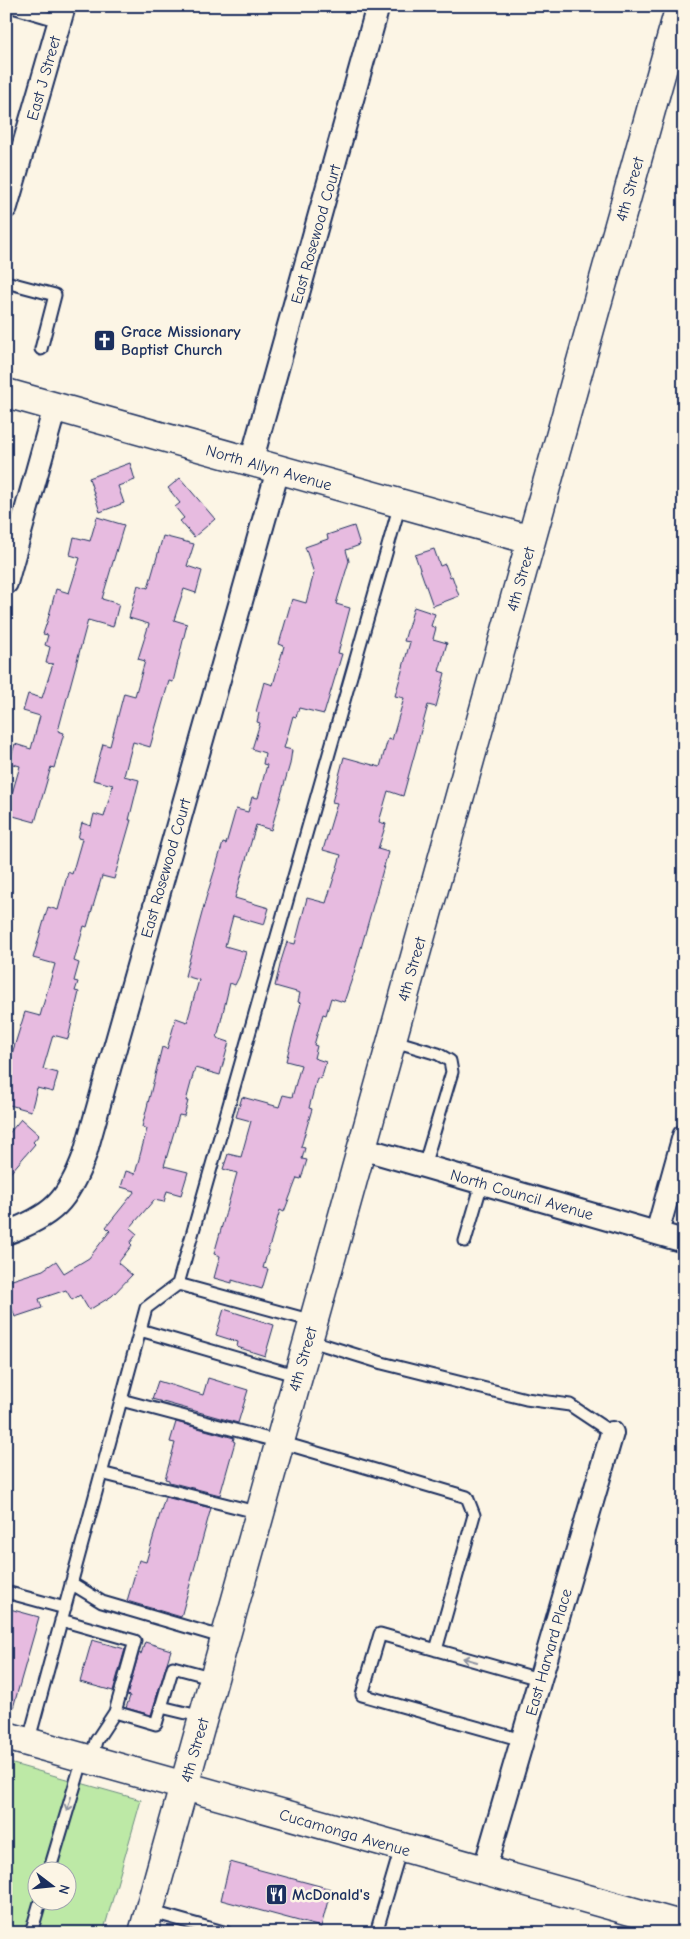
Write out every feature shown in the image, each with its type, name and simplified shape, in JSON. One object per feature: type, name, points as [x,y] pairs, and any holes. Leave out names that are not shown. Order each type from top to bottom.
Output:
[{"type":"main road","name":"4th Street","points":[[146,1922],[680,6]]},
{"type":"main road","name":"North Allyn Avenue","points":[[6,393],[531,540]]},
{"type":"main road","name":"Cucamonga Avenue","points":[[17,1739],[684,1926]]},
{"type":"street","name":"East Rosewood Court","points":[[251,462],[378,6]]},
{"type":"street","name":"East J Street","points":[[6,207],[62,14]]},
{"type":"street","points":[[6,583],[55,407]]},
{"type":"street","name":"East Rosewood Court","points":[[6,1233],[27,1226],[55,1209],[74,1182],[82,1161],[278,470]]},
{"type":"street","points":[[657,1233],[684,1136]]},
{"type":"street","name":"North Council Avenue","points":[[361,1148],[684,1241]]},
{"type":"street","name":"East Harvard Place","points":[[484,1871],[612,1433]]},
{"type":"lane","points":[[8,6],[62,14]]},
{"type":"lane","points":[[6,282],[55,296],[41,349]]},
{"type":"lane","points":[[17,1739],[65,1608],[146,1308],[178,1284],[400,504]]},
{"type":"lane","points":[[391,1040],[438,1054],[450,1061],[452,1072],[424,1166]]},
{"type":"lane","points":[[465,1241],[482,1183]]},
{"type":"lane","points":[[178,1284],[310,1330],[382,1363],[526,1400],[570,1405],[612,1433]]},
{"type":"lane","points":[[140,1330],[298,1376]]},
{"type":"lane","points":[[121,1400],[280,1442],[467,1497],[474,1515],[436,1650]]},
{"type":"lane","points":[[102,1473],[260,1513]]},
{"type":"lane","points":[[71,1583],[102,1602],[225,1638]]},
{"type":"lane","points":[[6,1592],[65,1608]]},
{"type":"lane","points":[[52,1862],[87,1759],[115,1712],[135,1641],[61,1620]]},
{"type":"lane","points":[[522,1740],[362,1695],[380,1634],[540,1679]]},
{"type":"lane","points":[[115,1712],[156,1724],[173,1667],[214,1678]]},
{"type":"lane","points":[[161,1707],[204,1717]]},
{"type":"lane","points":[[376,1933],[401,1848]]},
{"type":"lane","points":[[31,1933],[37,1912]]},
{"type":"lane","points":[[146,1922],[227,1933]]},
{"type":"green space","points":[[6,1762],[141,1800],[103,1933],[6,1933]]},
{"type":"building","points":[[130,463],[135,480],[118,486],[124,503],[100,512],[89,478]]},
{"type":"building","points":[[180,478],[215,519],[194,537],[180,521],[184,518],[175,507],[180,503],[168,488]]},
{"type":"building","points":[[97,517],[124,525],[102,599],[119,604],[113,627],[88,620],[58,731],[64,733],[54,768],[51,767],[35,822],[6,814],[20,766],[9,763],[15,744],[31,749],[40,716],[23,711],[28,694],[42,698],[53,664],[46,663],[50,647],[45,645],[48,635],[43,634],[56,589],[69,593],[80,558],[70,555],[74,537],[90,541]]},
{"type":"building","points":[[354,526],[360,545],[346,550],[349,561],[336,604],[350,608],[338,653],[342,654],[324,714],[299,708],[296,717],[293,716],[284,748],[292,750],[290,764],[271,830],[256,825],[235,898],[269,908],[264,925],[233,916],[225,946],[246,952],[235,985],[230,983],[217,1038],[229,1042],[220,1075],[195,1068],[184,1116],[179,1115],[164,1166],[188,1172],[181,1195],[167,1191],[164,1202],[154,1200],[130,1228],[137,1234],[130,1243],[132,1245],[118,1263],[132,1275],[112,1296],[89,1310],[80,1295],[72,1300],[66,1290],[39,1299],[42,1308],[15,1317],[6,1290],[6,1282],[43,1270],[56,1261],[64,1273],[89,1258],[110,1231],[106,1227],[135,1191],[121,1187],[126,1171],[135,1174],[147,1129],[142,1127],[162,1047],[167,1049],[176,1018],[187,1022],[199,980],[185,976],[223,843],[226,844],[236,809],[248,812],[252,797],[258,798],[267,765],[263,764],[265,753],[252,749],[260,723],[257,722],[259,713],[256,712],[264,682],[273,685],[284,646],[279,644],[292,599],[306,603],[314,573],[305,547],[328,539],[327,535]]},
{"type":"building","points":[[163,536],[194,544],[187,566],[202,571],[196,593],[184,589],[174,620],[187,624],[173,682],[169,681],[150,747],[133,742],[124,776],[139,780],[129,820],[131,820],[114,879],[102,876],[87,927],[84,926],[74,961],[79,963],[74,981],[78,982],[75,991],[79,992],[68,1039],[53,1035],[43,1069],[58,1073],[53,1092],[37,1088],[31,1111],[6,1104],[6,1073],[25,1012],[40,1016],[55,964],[33,958],[48,907],[58,910],[68,872],[72,874],[82,839],[78,838],[82,823],[91,826],[94,814],[104,817],[113,785],[93,780],[103,744],[110,746],[124,693],[135,696],[145,661],[138,659],[149,624],[129,618],[138,585],[148,588]]},
{"type":"building","points":[[434,549],[440,566],[445,564],[450,577],[452,576],[459,596],[433,606],[415,555]]},
{"type":"building","points":[[414,607],[435,614],[431,626],[436,628],[433,639],[447,643],[439,671],[445,673],[436,707],[428,705],[403,796],[388,791],[379,822],[386,824],[378,849],[388,852],[354,973],[344,1002],[331,998],[326,1015],[323,1014],[314,1045],[317,1046],[314,1058],[326,1062],[321,1079],[317,1078],[309,1108],[312,1109],[301,1147],[305,1148],[302,1159],[307,1160],[301,1179],[297,1178],[284,1212],[280,1210],[263,1268],[268,1269],[262,1289],[232,1280],[232,1283],[214,1278],[220,1256],[214,1254],[237,1173],[223,1169],[228,1154],[241,1157],[251,1121],[236,1117],[242,1097],[279,1107],[283,1095],[292,1097],[301,1065],[286,1061],[301,1003],[298,1002],[300,993],[275,986],[281,961],[287,942],[295,944],[307,898],[326,903],[341,855],[323,850],[337,803],[332,802],[344,757],[380,767],[388,739],[392,740],[404,698],[395,696],[410,642],[404,641]]},
{"type":"building","points":[[21,1119],[39,1135],[33,1142],[35,1144],[6,1178],[6,1137]]},
{"type":"building","points":[[224,1309],[274,1325],[265,1356],[237,1347],[238,1342],[216,1335]]},
{"type":"building","points":[[208,1378],[248,1390],[238,1423],[152,1399],[158,1381],[203,1395]]},
{"type":"building","points":[[176,1422],[234,1438],[233,1441],[235,1442],[220,1495],[169,1482],[169,1480],[165,1479],[175,1443],[170,1442]]},
{"type":"building","points":[[165,1497],[211,1508],[181,1617],[127,1601],[139,1560],[146,1562]]},
{"type":"building","points":[[6,1608],[39,1617],[11,1715],[6,1715]]},
{"type":"building","points":[[92,1640],[125,1649],[113,1691],[80,1682]]},
{"type":"building","points":[[145,1642],[171,1650],[151,1715],[126,1708],[130,1696],[127,1695],[139,1653],[141,1654]]},
{"type":"building","name":"McDonald's","points":[[230,1862],[331,1889],[321,1927],[221,1900]]},
{"type":"place","name":"Grace Missionary Baptist Church","points":[[105,340]]},
{"type":"place","name":"McDonald's","points":[[276,1894]]}]
